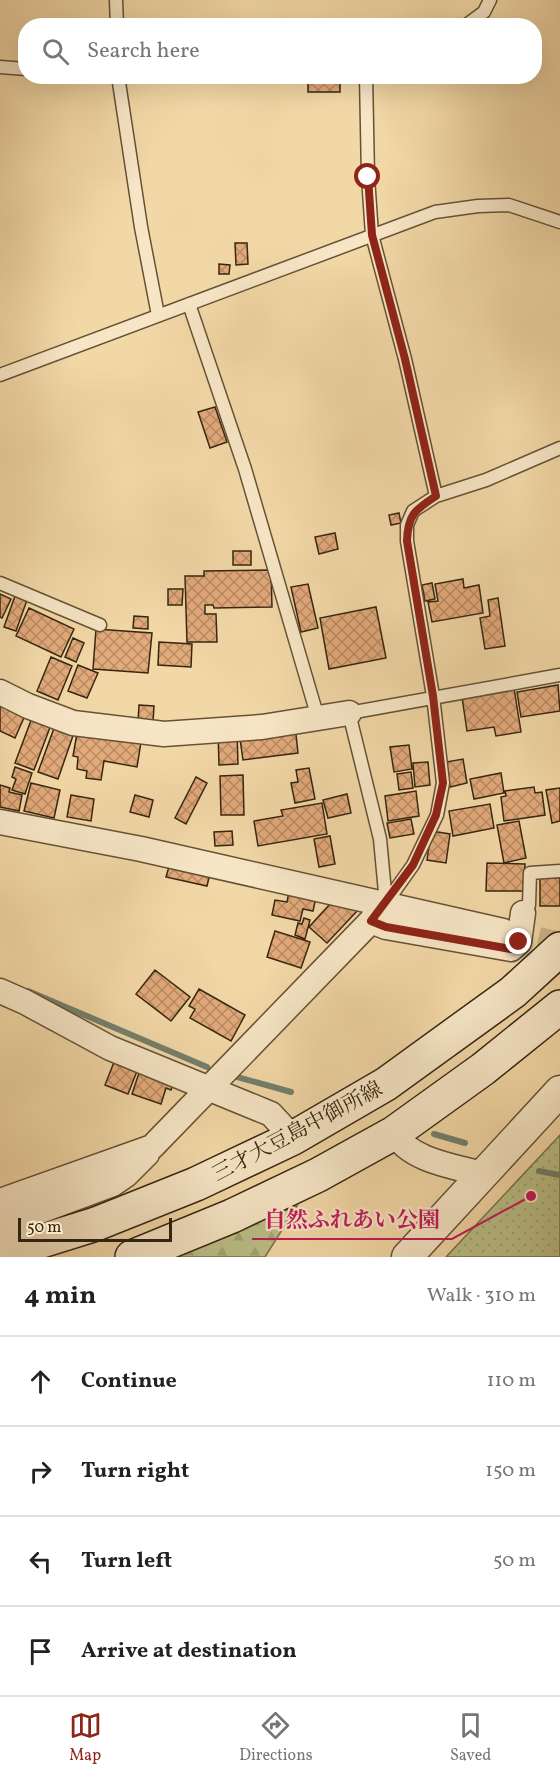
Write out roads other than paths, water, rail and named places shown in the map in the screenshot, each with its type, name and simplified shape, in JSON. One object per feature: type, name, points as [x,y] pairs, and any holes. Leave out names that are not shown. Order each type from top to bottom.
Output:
[{"type":"main road","name":"三才大豆島中御所線","points":[[0,1254],[96,1224],[196,1184],[293,1138],[386,1084],[513,992],[560,949]]},
{"type":"main road","points":[[132,1257],[232,1216],[318,1175],[394,1133],[483,1069],[560,1007]]},
{"type":"street","points":[[0,692],[28,706],[73,723],[164,734],[261,727],[349,713]]},
{"type":"street","points":[[0,822],[141,849],[379,912],[503,931]]},
{"type":"street","points":[[379,912],[386,927],[511,949],[519,942],[523,913]]},
{"type":"street","points":[[0,1226],[113,1184],[126,1175],[379,912]]},
{"type":"street","points":[[0,991],[110,1048],[271,1114],[293,1138]]},
{"type":"street","points":[[415,1254],[482,1174],[560,1091]]},
{"type":"street","points":[[394,1133],[400,1143],[410,1150],[482,1174]]},
{"type":"street","points":[[0,1201],[152,1147]]},
{"type":"lane","points":[[116,0],[117,18]]},
{"type":"lane","points":[[476,18],[484,12],[490,0]]},
{"type":"lane","points":[[0,67],[18,68]]},
{"type":"lane","points":[[119,84],[158,315]]},
{"type":"lane","points":[[366,84],[372,235],[405,359],[436,496]]},
{"type":"lane","points":[[0,375],[435,212],[478,206],[509,205],[560,222]]},
{"type":"lane","points":[[189,304],[245,469],[318,718]]},
{"type":"lane","points":[[379,912],[413,865],[436,815],[443,783],[433,696],[407,541],[407,525],[414,511],[436,496],[486,480],[560,448]]},
{"type":"lane","points":[[0,583],[100,625]]},
{"type":"lane","points":[[379,912],[380,840],[349,713],[433,696],[560,675]]},
{"type":"lane","points":[[523,913],[529,905],[530,873],[560,871]]},
{"type":"waterway","points":[[28,991],[207,1067]]},
{"type":"waterway","points":[[230,1075],[291,1092]]},
{"type":"waterway","points":[[434,1134],[465,1143]]},
{"type":"waterway","points":[[539,1171],[560,1175]]},
{"type":"tunnel","points":[[503,931],[560,944]]},
{"type":"place","name":"自然ふれあい公園","points":[[531,1196]]}]
